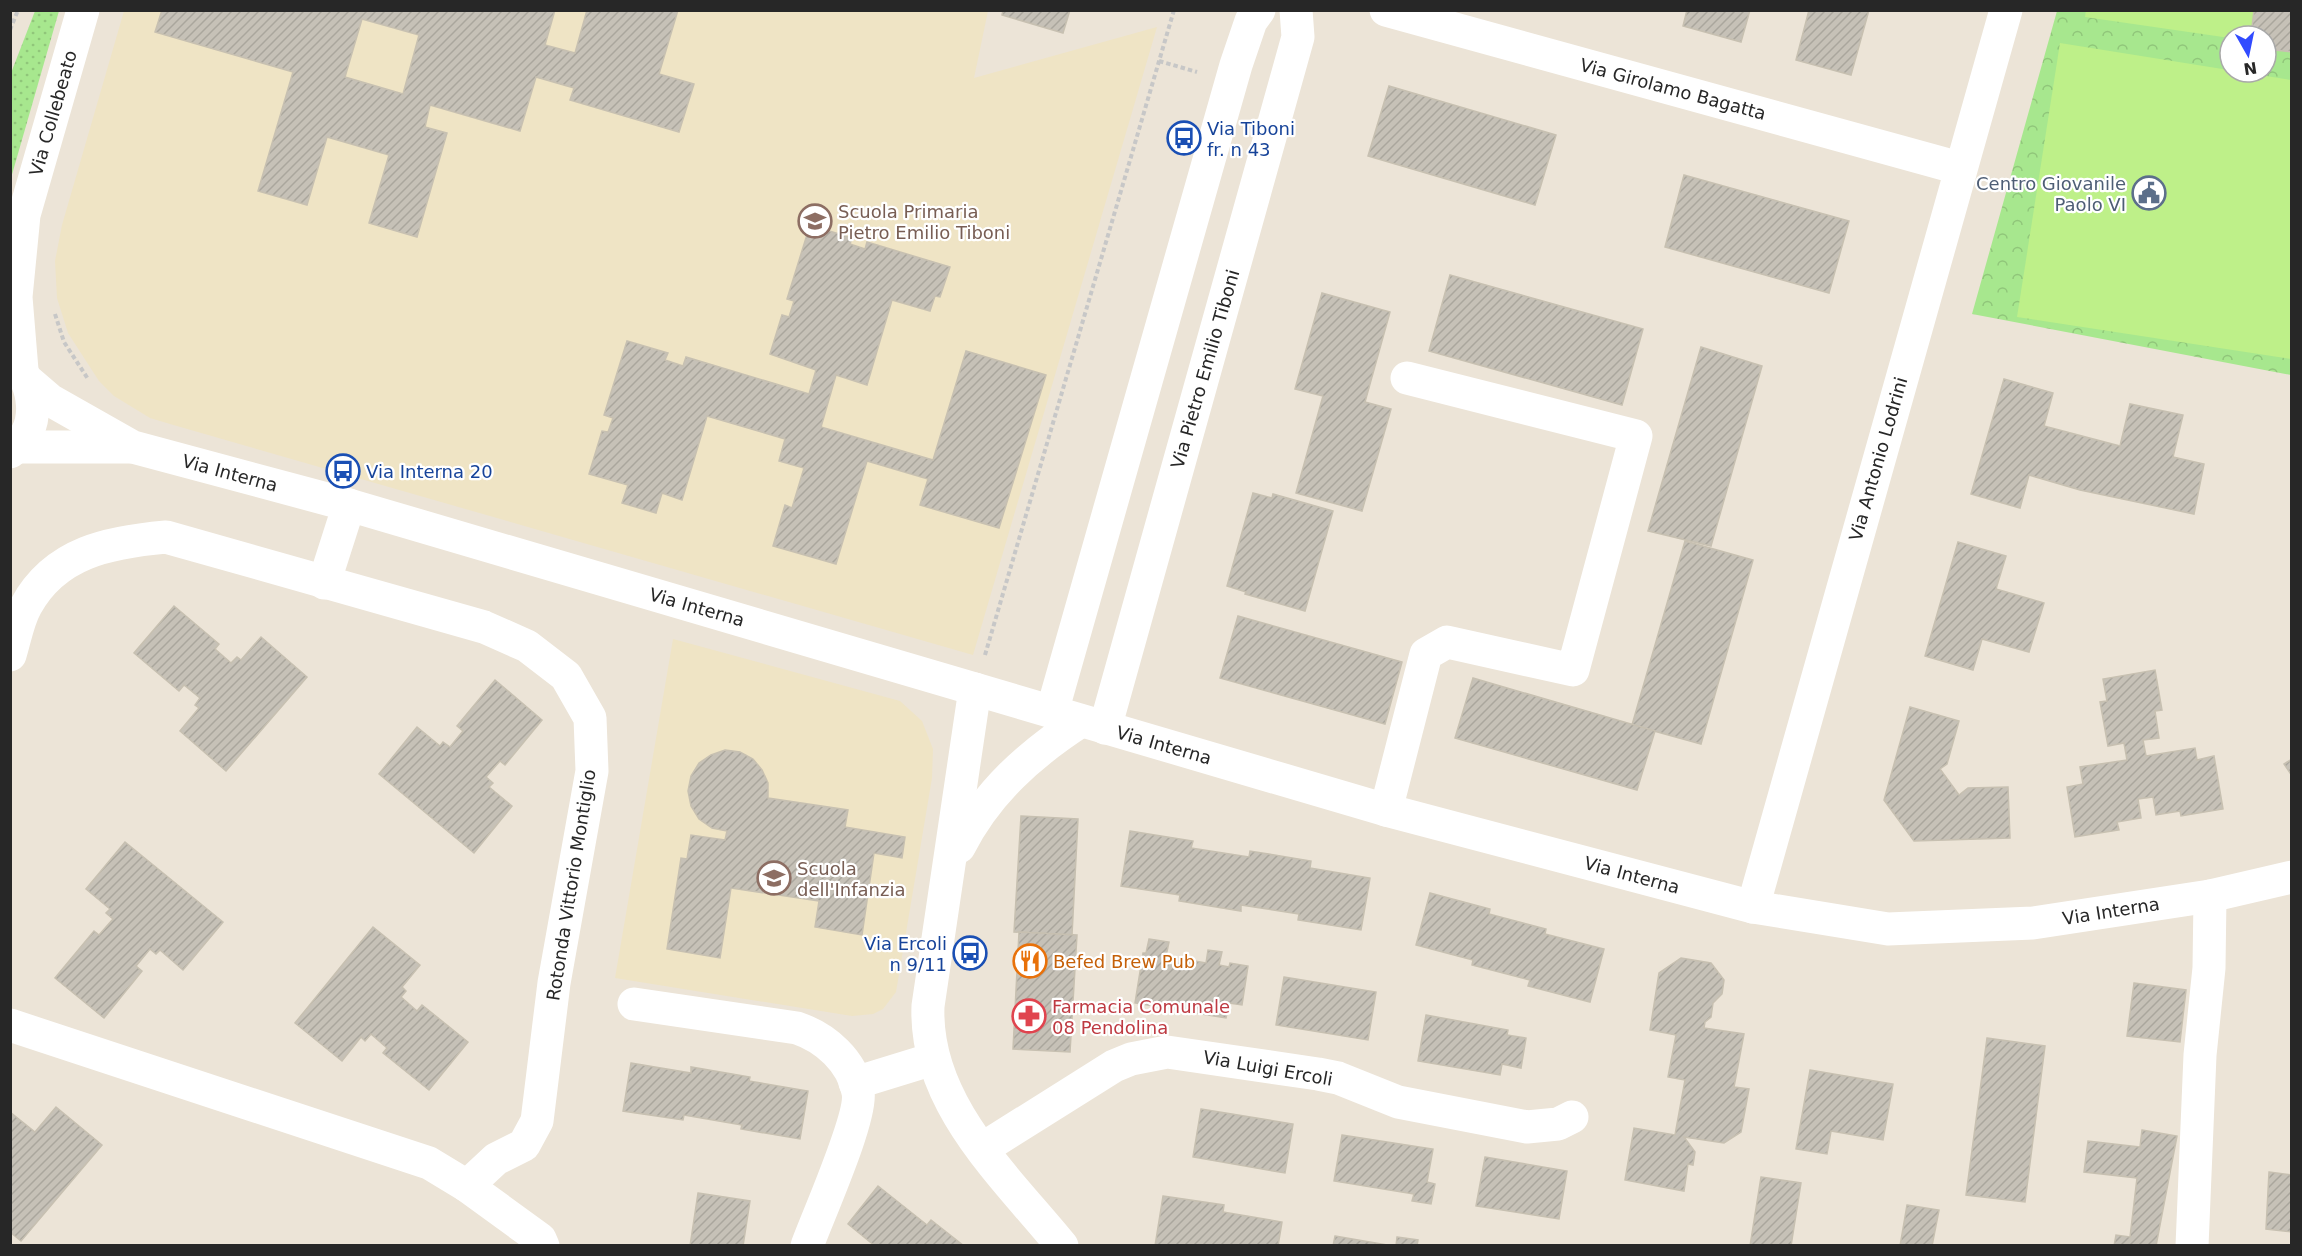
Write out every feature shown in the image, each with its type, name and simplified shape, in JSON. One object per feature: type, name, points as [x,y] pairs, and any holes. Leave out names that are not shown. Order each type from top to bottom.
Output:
[{"type":"street","name":"Via Collebeato","points":[[14,450],[26,433],[32,416],[33,399],[20,370],[16,297],[17,226],[83,10]]},
{"type":"street","points":[[952,863],[969,828],[992,796],[1018,767],[1079,720],[1236,65],[1251,21],[1259,10]]},
{"type":"street","name":"Via Pietro Emilio Tiboni","points":[[1079,720],[1298,37],[1296,10]]},
{"type":"street","name":"Via Girolamo Bagatta","points":[[1386,10],[1959,168]]},
{"type":"street","name":"Via Antonio Lodrini","points":[[1753,907],[1959,168],[2006,10]]},
{"type":"street","name":"Via Interna","points":[[20,370],[58,405],[134,447],[980,674],[1079,720],[1386,810],[1753,907],[1888,929],[2033,923],[2210,896],[2292,878]]},
{"type":"street","points":[[1386,810],[1426,654],[1447,642],[1573,670],[1636,436],[1407,378]]},
{"type":"street","name":"Via Interna","points":[[14,450],[134,447]]},
{"type":"street","points":[[324,583],[349,505]]},
{"type":"street","name":"Rotonda Vittorio Montiglio","points":[[10,654],[25,608],[41,582],[75,556],[120,541],[166,537],[484,627],[527,646],[566,676],[590,718],[591,771],[554,983],[537,1121],[524,1145],[496,1159],[467,1186]]},
{"type":"street","points":[[980,674],[928,1006],[928,1028],[933,1059],[947,1096],[982,1149],[1062,1245]]},
{"type":"street","points":[[2192,1245],[2200,1054],[2209,968],[2210,896]]},
{"type":"street","points":[[634,1004],[797,1028],[814,1034],[835,1050],[855,1083],[858,1093],[857,1111],[807,1245]]},
{"type":"street","points":[[10,1025],[429,1163],[467,1186],[540,1239],[543,1245]]},
{"type":"street","name":"Via Luigi Ercoli","points":[[982,1149],[1114,1066],[1149,1054],[1167,1052],[1338,1078],[1407,1104],[1527,1127],[1558,1124],[1572,1118]]},
{"type":"street","points":[[855,1083],[933,1059]]},
{"type":"path","points":[[10,30],[18,10]]},
{"type":"path","points":[[980,674],[1174,10]]},
{"type":"path","points":[[53,305],[64,342],[90,382]]},
{"type":"shaded area","name":"Scuola Primaria Pietro Emilio Tiboni","points":[[124,11],[988,11],[974,78],[1157,27],[973,655],[150,418],[114,396],[99,381],[68,333],[57,298],[55,261],[62,225]]},
{"type":"shaded area","name":"Scuola dell'Infanzia","points":[[673,639],[900,701],[922,721],[933,749],[932,778],[896,992],[883,1009],[873,1014],[852,1016],[615,978]]},
{"type":"green space","points":[[2086,10],[2254,11],[2252,24],[2218,24],[2218,36],[2085,17]]},
{"type":"green space","points":[[35,11],[59,11],[11,178],[11,73]]},
{"type":"green space","name":"Centro Giovanile Paolo VI","points":[[2057,11],[2291,11],[2291,375],[1972,314]]},
{"type":"green space","name":"Centro Giovanile Paolo VI","points":[[2060,43],[2218,68],[2218,84],[2278,84],[2278,78],[2291,80],[2291,359],[2017,317]]},
{"type":"building","points":[[162,10],[555,10],[545,45],[575,53],[587,10],[678,10],[659,74],[694,84],[679,132],[570,100],[574,88],[536,77],[520,131],[430,105],[425,127],[447,133],[417,237],[369,223],[389,155],[327,137],[307,205],[258,191],[293,72],[155,32]],"holes":[[[362,19],[419,35],[403,94],[345,77]]]},
{"type":"building","points":[[1003,10],[1070,10],[1063,33],[1002,15]]},
{"type":"building","points":[[1687,10],[1750,10],[1741,42],[1683,26]]},
{"type":"building","points":[[1809,10],[1869,10],[1851,75],[1796,60]]},
{"type":"building","points":[[2254,10],[2292,10],[2292,52],[2278,50],[2278,24],[2252,24]]},
{"type":"building","points":[[1389,86],[1556,135],[1535,205],[1368,156]]},
{"type":"building","points":[[1684,175],[1849,221],[1829,293],[1665,247]]},
{"type":"building","points":[[810,225],[852,238],[850,244],[865,249],[867,242],[950,267],[940,297],[935,296],[930,311],[892,300],[867,385],[836,375],[821,427],[933,460],[966,351],[1046,375],[999,528],[920,505],[928,479],[867,461],[836,564],[773,546],[785,505],[792,508],[804,468],[779,461],[785,439],[707,416],[682,500],[662,493],[656,513],[622,503],[628,485],[589,474],[602,431],[608,432],[613,418],[604,415],[627,341],[668,353],[665,360],[683,366],[686,357],[809,394],[816,370],[770,354],[782,315],[789,317],[794,301],[787,299]]},
{"type":"building","points":[[1450,275],[1643,329],[1622,405],[1429,351]]},
{"type":"building","points":[[1322,293],[1390,312],[1365,402],[1391,409],[1362,511],[1296,493],[1323,396],[1295,389]]},
{"type":"building","points":[[1701,347],[1762,366],[1711,546],[1648,531]]},
{"type":"building","points":[[2004,379],[2053,393],[2044,426],[2120,446],[2130,404],[2183,415],[2173,457],[2204,464],[2194,514],[2080,490],[2029,475],[2020,508],[1971,494]]},
{"type":"building","points":[[1253,493],[1272,498],[1273,494],[1333,511],[1305,611],[1245,594],[1246,592],[1227,586]]},
{"type":"building","points":[[1685,541],[1753,560],[1701,744],[1632,725]]},
{"type":"building","points":[[1958,542],[2006,556],[1996,589],[2044,603],[2029,652],[1982,639],[1973,670],[1925,656]]},
{"type":"building","points":[[174,606],[219,644],[215,649],[231,663],[237,657],[241,660],[261,637],[307,677],[226,771],[180,731],[199,708],[195,705],[200,698],[184,685],[179,691],[134,653]]},
{"type":"building","points":[[1238,616],[1402,662],[1385,724],[1220,678]]},
{"type":"building","points":[[2155,670],[2162,710],[2155,711],[2159,738],[2143,740],[2146,756],[2195,748],[2197,760],[2214,756],[2223,809],[2181,816],[2180,811],[2156,815],[2153,797],[2138,799],[2141,818],[2117,822],[2119,830],[2075,837],[2067,787],[2083,784],[2080,767],[2127,760],[2124,743],[2108,746],[2100,702],[2107,701],[2103,679]]},
{"type":"building","points":[[1473,678],[1655,731],[1637,790],[1455,738]]},
{"type":"building","points":[[495,680],[542,720],[505,765],[500,761],[486,777],[493,783],[489,787],[512,806],[474,853],[379,774],[417,727],[440,746],[443,742],[450,747],[463,731],[457,726]]},
{"type":"building","points":[[1910,707],[1959,721],[1947,764],[1940,769],[1959,795],[1968,788],[2008,787],[2010,838],[1914,841],[1884,800]]},
{"type":"building","points":[[725,750],[740,752],[753,759],[762,770],[768,783],[768,798],[848,810],[845,827],[905,837],[902,858],[874,853],[862,935],[815,927],[819,901],[731,888],[720,958],[667,949],[681,858],[687,859],[691,835],[725,840],[727,831],[712,828],[699,819],[691,806],[688,791],[691,776],[699,763]]},
{"type":"building","points":[[2292,759],[2292,776],[2284,764]]},
{"type":"building","points":[[1021,816],[1078,819],[1072,935],[1014,932]]},
{"type":"building","points":[[1130,831],[1193,841],[1191,848],[1249,857],[1250,851],[1311,861],[1310,868],[1370,878],[1361,930],[1298,920],[1299,914],[1241,905],[1241,911],[1179,901],[1180,895],[1121,886]]},
{"type":"building","points":[[125,842],[223,922],[183,970],[160,950],[156,954],[150,949],[136,966],[142,971],[104,1018],[55,978],[94,931],[99,935],[113,919],[106,913],[110,909],[86,889]]},
{"type":"building","points":[[1430,893],[1490,909],[1489,914],[1546,929],[1545,934],[1604,949],[1590,1002],[1528,986],[1530,980],[1472,965],[1473,960],[1416,945]]},
{"type":"building","points":[[373,927],[420,965],[402,987],[406,991],[401,997],[417,1011],[422,1005],[468,1042],[429,1090],[383,1053],[387,1048],[371,1034],[365,1041],[361,1037],[342,1061],[295,1023]]},
{"type":"building","points":[[1019,932],[1077,935],[1070,1052],[1013,1049]]},
{"type":"building","points":[[1149,939],[1169,942],[1166,956],[1206,963],[1208,950],[1222,952],[1219,965],[1229,967],[1230,963],[1248,966],[1242,1005],[1229,1003],[1226,1018],[1135,1003],[1143,953],[1146,953]]},
{"type":"building","points":[[1681,958],[1711,963],[1724,980],[1722,994],[1713,1003],[1711,1017],[1705,1022],[1704,1028],[1744,1034],[1734,1087],[1749,1089],[1741,1132],[1724,1143],[1684,1137],[1695,1152],[1693,1165],[1688,1164],[1684,1191],[1625,1180],[1634,1128],[1675,1135],[1685,1080],[1668,1077],[1676,1035],[1650,1030],[1659,973]]},
{"type":"building","points":[[1284,977],[1376,992],[1368,1040],[1276,1025]]},
{"type":"building","points":[[2134,983],[2186,990],[2180,1042],[2127,1036]]},
{"type":"building","points":[[1426,1015],[1508,1030],[1507,1035],[1526,1038],[1521,1068],[1502,1064],[1500,1075],[1418,1061]]},
{"type":"building","points":[[1987,1038],[2045,1046],[2025,1202],[1966,1195]]},
{"type":"building","points":[[631,1063],[691,1073],[691,1067],[750,1077],[749,1081],[808,1091],[800,1139],[741,1129],[742,1125],[684,1115],[683,1120],[623,1111]]},
{"type":"building","points":[[1810,1070],[1893,1084],[1883,1140],[1831,1131],[1827,1154],[1796,1149]]},
{"type":"building","points":[[56,1107],[102,1145],[21,1241],[10,1232],[10,1112],[35,1132]]},
{"type":"building","points":[[1201,1109],[1293,1124],[1285,1173],[1193,1157]]},
{"type":"building","points":[[2142,1130],[2177,1136],[2156,1246],[2114,1246],[2116,1235],[2130,1237],[2137,1178],[2084,1172],[2088,1141],[2140,1147]]},
{"type":"building","points":[[1342,1135],[1433,1149],[1427,1182],[1435,1184],[1431,1204],[1412,1201],[1414,1194],[1334,1181]]},
{"type":"building","points":[[1485,1157],[1567,1171],[1559,1219],[1476,1206]]},
{"type":"building","points":[[2269,1172],[2292,1175],[2292,1232],[2266,1229]]},
{"type":"building","points":[[1761,1177],[1801,1183],[1791,1246],[1750,1246]]},
{"type":"building","points":[[878,1186],[927,1225],[931,1220],[964,1246],[875,1246],[848,1224]]},
{"type":"building","points":[[698,1193],[750,1201],[743,1246],[690,1246]]},
{"type":"building","points":[[1163,1196],[1224,1205],[1223,1212],[1282,1222],[1278,1246],[1155,1246]]},
{"type":"building","points":[[1907,1205],[1939,1210],[1932,1246],[1900,1246]]},
{"type":"building","points":[[1335,1236],[1393,1246],[1333,1246]]},
{"type":"building","points":[[1397,1237],[1418,1240],[1417,1246],[1396,1246]]},
{"type":"place","name":"Via Tiboni fr. n 43","points":[[1184,138]]},
{"type":"place","name":"Centro Giovanile Paolo VI","points":[[2149,193]]},
{"type":"place","name":"Scuola Primaria Pietro Emilio Tiboni","points":[[815,221]]},
{"type":"place","name":"Via Interna 20","points":[[343,471]]},
{"type":"place","name":"Scuola dell'Infanzia","points":[[774,878]]},
{"type":"place","name":"Via Ercoli n 9/11","points":[[970,953]]},
{"type":"place","name":"Befed Brew Pub","points":[[1030,961]]},
{"type":"place","name":"Farmacia Comunale 08 Pendolina","points":[[1029,1016]]}]
